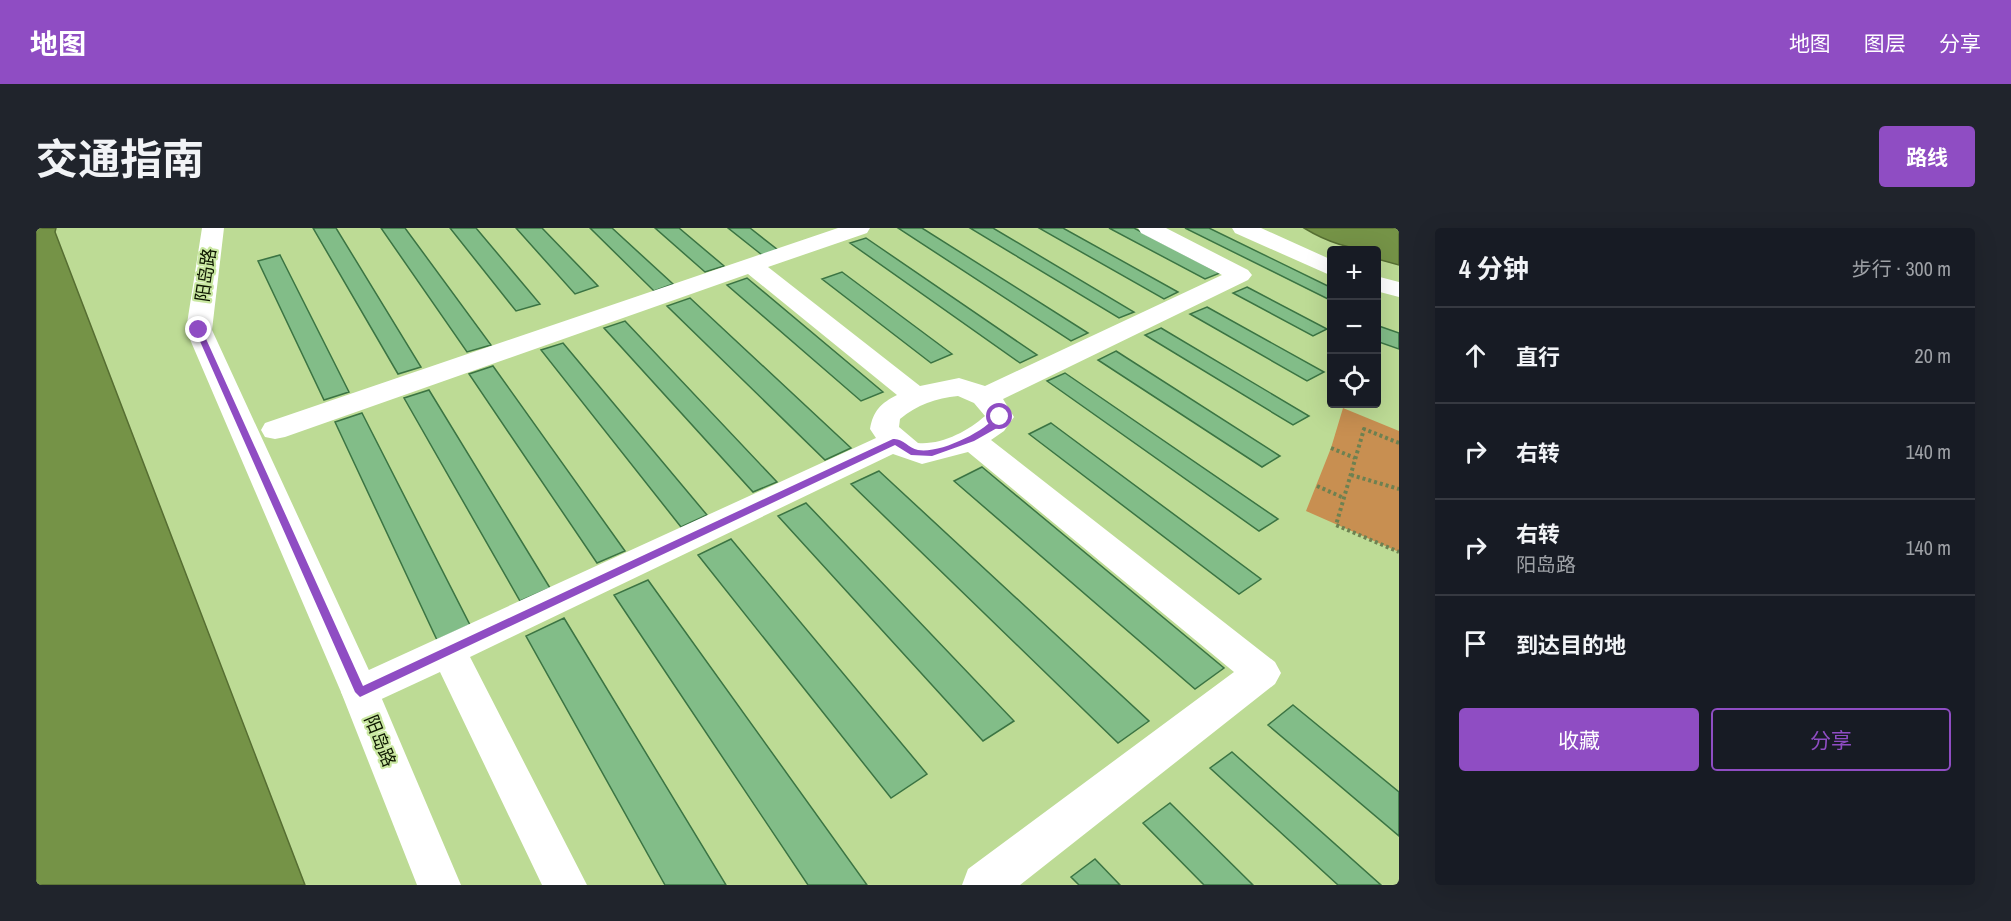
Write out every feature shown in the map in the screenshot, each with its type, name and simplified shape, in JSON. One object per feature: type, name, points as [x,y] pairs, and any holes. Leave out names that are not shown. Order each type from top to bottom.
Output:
[{"type":"street","name":"阳岛路","points":[[213,228],[199,330],[360,692],[439,885]]},
{"type":"street","points":[[275,430],[751,266],[795,241],[860,228]]},
{"type":"street","points":[[985,397],[1240,275],[1149,228]]},
{"type":"street","points":[[1243,228],[1327,266]]},
{"type":"street","points":[[751,266],[916,396]]},
{"type":"street","points":[[1381,284],[1399,290]]},
{"type":"street","points":[[959,387],[978,392],[985,397],[994,404],[1000,417],[994,426],[971,439],[932,453],[914,453],[896,441],[884,429],[886,416],[899,404],[916,396],[940,388],[959,387]]},
{"type":"street","points":[[971,439],[1262,673],[984,885]]},
{"type":"street","points":[[360,692],[896,441]]},
{"type":"street","points":[[448,651],[565,885]]},
{"type":"path","points":[[1399,444],[1364,429],[1336,525],[1399,552]]},
{"type":"path","points":[[1331,448],[1355,458]]},
{"type":"path","points":[[1351,475],[1399,489]]},
{"type":"path","points":[[1317,486],[1344,498]]},
{"type":"shaded area","points":[[36,228],[56,228],[55,232],[305,885],[36,885]]},
{"type":"shaded area","points":[[1304,228],[1399,228],[1399,265],[1381,260],[1381,246],[1346,246]]},
{"type":"shaded area","points":[[1343,408],[1399,431],[1399,552],[1306,511],[1331,448]]},
{"type":"building","points":[[313,228],[336,228],[421,367],[398,374]]},
{"type":"building","points":[[381,228],[405,228],[491,345],[467,352]]},
{"type":"building","points":[[450,228],[476,228],[540,304],[516,311]]},
{"type":"building","points":[[516,228],[542,228],[598,286],[575,294]]},
{"type":"building","points":[[590,228],[612,228],[673,284],[654,291]]},
{"type":"building","points":[[655,228],[679,228],[724,266],[705,272]]},
{"type":"building","points":[[728,228],[750,228],[778,250],[762,255]]},
{"type":"building","points":[[898,228],[922,228],[1088,333],[1071,341]]},
{"type":"building","points":[[970,228],[993,228],[1134,312],[1119,318]]},
{"type":"building","points":[[1039,228],[1063,228],[1178,292],[1164,299]]},
{"type":"building","points":[[1109,228],[1134,228],[1220,273],[1205,279]]},
{"type":"building","points":[[1185,228],[1209,228],[1327,286],[1327,299]]},
{"type":"building","points":[[866,238],[1037,355],[1020,363],[850,243]]},
{"type":"building","points":[[280,255],[349,392],[324,400],[258,261]]},
{"type":"building","points":[[842,272],[952,354],[931,363],[822,279]]},
{"type":"building","points":[[747,278],[883,392],[861,401],[727,285]]},
{"type":"building","points":[[1247,287],[1327,329],[1313,336],[1233,293]]},
{"type":"building","points":[[690,298],[851,448],[825,460],[667,306]]},
{"type":"building","points":[[1207,307],[1324,372],[1307,381],[1190,314]]},
{"type":"building","points":[[625,321],[777,482],[753,492],[604,328]]},
{"type":"building","points":[[1381,327],[1399,333],[1399,349],[1381,343]]},
{"type":"building","points":[[1161,328],[1309,416],[1293,425],[1145,335]]},
{"type":"building","points":[[563,343],[707,515],[681,527],[541,350]]},
{"type":"building","points":[[1116,351],[1280,456],[1262,467],[1098,360]]},
{"type":"building","points":[[493,366],[625,551],[597,563],[469,374]]},
{"type":"building","points":[[1065,373],[1278,519],[1259,531],[1047,381]]},
{"type":"building","points":[[429,390],[550,588],[520,601],[404,398]]},
{"type":"building","points":[[362,413],[470,625],[437,640],[335,422]]},
{"type":"building","points":[[1051,423],[1261,579],[1239,594],[1029,434]]},
{"type":"building","points":[[982,467],[1224,668],[1195,689],[954,481]]},
{"type":"building","points":[[879,471],[1149,721],[1118,743],[851,484]]},
{"type":"building","points":[[806,503],[1014,721],[983,741],[778,516]]},
{"type":"building","points":[[731,539],[927,774],[891,798],[698,555]]},
{"type":"building","points":[[648,580],[867,885],[808,885],[614,595]]},
{"type":"building","points":[[564,618],[726,885],[665,885],[526,636]]},
{"type":"building","points":[[1293,705],[1399,792],[1399,836],[1268,725]]},
{"type":"building","points":[[1232,752],[1381,885],[1338,885],[1210,768]]},
{"type":"building","points":[[1170,803],[1253,885],[1204,885],[1143,823]]},
{"type":"building","points":[[1095,859],[1120,885],[1079,885],[1071,877]]},
{"type":"route","points":[[199,330],[360,692],[896,441],[914,453],[932,453],[971,439],[994,426],[1000,417]]}]
